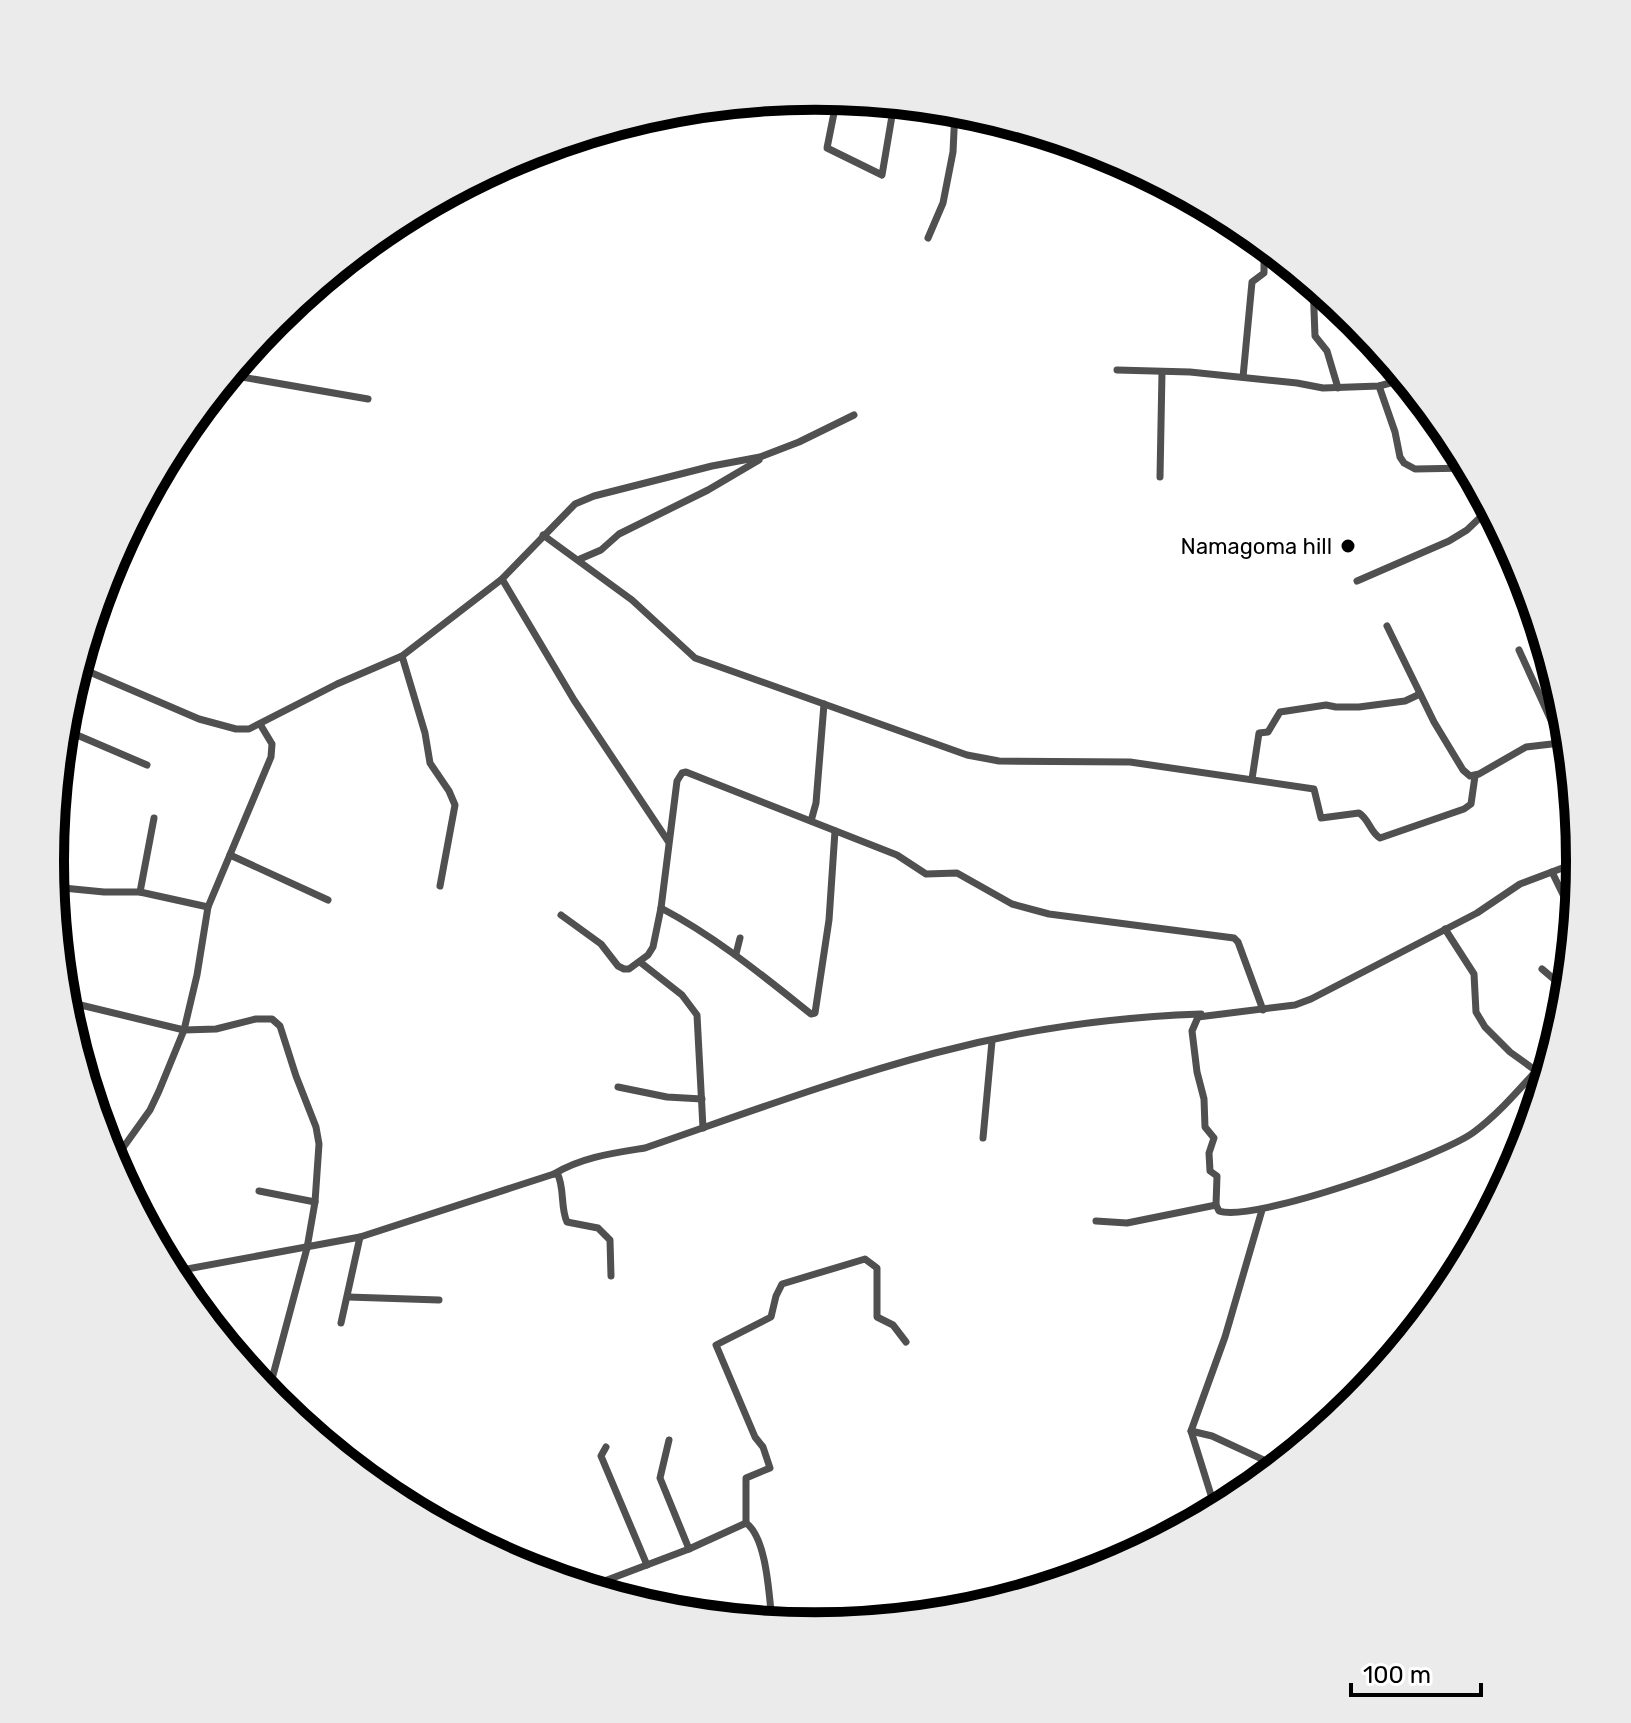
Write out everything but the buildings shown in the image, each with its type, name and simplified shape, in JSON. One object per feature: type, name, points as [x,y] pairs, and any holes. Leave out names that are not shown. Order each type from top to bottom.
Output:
[{"type":"street","points":[[834,111],[827,148],[882,175],[892,114]]},
{"type":"street","points":[[928,238],[943,203],[953,152],[954,123]]},
{"type":"street","points":[[1243,377],[1249,295],[1252,282],[1264,273],[1264,259]]},
{"type":"street","points":[[1314,298],[1315,336],[1327,351],[1338,388]]},
{"type":"street","points":[[1117,370],[1243,377],[1323,388],[1379,386],[1394,382]]},
{"type":"street","points":[[1160,477],[1162,372]]},
{"type":"street","points":[[241,377],[368,399]]},
{"type":"street","points":[[1379,386],[1404,463],[1415,469],[1455,468]]},
{"type":"street","points":[[580,559],[601,550],[619,534],[708,490],[775,451],[854,415]]},
{"type":"street","points":[[89,672],[199,719],[236,729],[249,729],[325,690],[402,656],[502,579],[575,504],[594,496],[775,451]]},
{"type":"street","points":[[1357,581],[1449,541],[1482,516]]},
{"type":"street","points":[[543,535],[580,559],[632,600],[695,658],[967,755],[999,761],[1130,762],[1314,789],[1321,818],[1359,813],[1364,816],[1374,835],[1386,839],[1471,804],[1475,776]]},
{"type":"street","points":[[502,579],[574,700],[668,841]]},
{"type":"street","points":[[1387,626],[1420,694],[1463,770],[1470,776],[1526,747],[1558,743]]},
{"type":"street","points":[[1519,650],[1554,720]]},
{"type":"street","points":[[402,656],[425,733],[430,763],[455,805],[440,886]]},
{"type":"street","points":[[1252,779],[1259,733],[1268,732],[1280,712],[1326,705],[1359,707],[1405,701],[1420,694]]},
{"type":"street","points":[[811,821],[816,803],[824,704]]},
{"type":"street","points":[[121,1150],[150,1110],[184,1030],[208,907],[271,757],[272,744],[260,724]]},
{"type":"street","points":[[75,734],[147,765]]},
{"type":"street","points":[[561,915],[601,944],[618,966],[629,969],[648,955],[653,947],[661,908],[677,781],[686,772],[897,855],[926,874],[957,873],[1022,907],[1106,923],[1234,938],[1263,1010]]},
{"type":"street","points":[[140,892],[154,818]]},
{"type":"street","points":[[661,908],[697,927],[811,1014],[815,1013],[829,920],[835,831]]},
{"type":"street","points":[[230,855],[328,900]]},
{"type":"street","points":[[1445,929],[1474,974],[1476,1012],[1485,1027],[1510,1052],[1536,1071],[1474,1132],[1406,1164],[1262,1210],[1219,1211],[1216,1205],[1217,1176],[1210,1171],[1209,1153],[1214,1138],[1205,1127],[1204,1099],[1192,1031],[1198,1017],[1295,1005],[1311,999],[1445,929],[1477,913],[1520,884],[1567,866]]},
{"type":"street","points":[[1552,872],[1565,900]]},
{"type":"street","points":[[65,888],[140,892],[208,907]]},
{"type":"street","points":[[736,954],[740,938]]},
{"type":"street","points":[[640,962],[682,995],[697,1015],[703,1128]]},
{"type":"street","points":[[1542,969],[1557,982]]},
{"type":"street","points":[[77,1004],[184,1030],[216,1029],[256,1019],[278,1022],[316,1127],[319,1144],[315,1202],[307,1248],[272,1379]]},
{"type":"street","points":[[185,1270],[360,1237],[554,1174],[570,1164],[610,1153],[645,1148],[861,1074],[939,1052],[1082,1025],[1164,1015],[1233,1013]]},
{"type":"street","points":[[983,1138],[992,1041]]},
{"type":"street","points":[[618,1087],[667,1097],[702,1099]]},
{"type":"street","points":[[554,1174],[559,1175],[561,1180],[563,1215],[567,1222],[598,1228],[610,1240],[611,1276]]},
{"type":"street","points":[[259,1191],[315,1202]]},
{"type":"street","points":[[1096,1221],[1127,1223],[1216,1205]]},
{"type":"street","points":[[1212,1499],[1191,1431],[1225,1337],[1262,1210]]},
{"type":"street","points":[[341,1323],[360,1237]]},
{"type":"street","points":[[746,1523],[746,1478],[770,1468],[716,1345],[771,1317],[782,1284],[865,1259],[877,1268],[877,1317],[893,1325],[906,1342]]},
{"type":"street","points":[[348,1297],[439,1300]]},
{"type":"street","points":[[1191,1431],[1212,1436],[1268,1462]]},
{"type":"street","points":[[669,1440],[660,1478],[689,1549]]},
{"type":"street","points":[[606,1447],[601,1456],[647,1565]]},
{"type":"street","points":[[603,1582],[689,1549],[746,1523]]},
{"type":"street","points":[[746,1523],[754,1528],[768,1578],[771,1611]]},
{"type":"place","name":"Namagoma hill","points":[[1348,546]]}]
